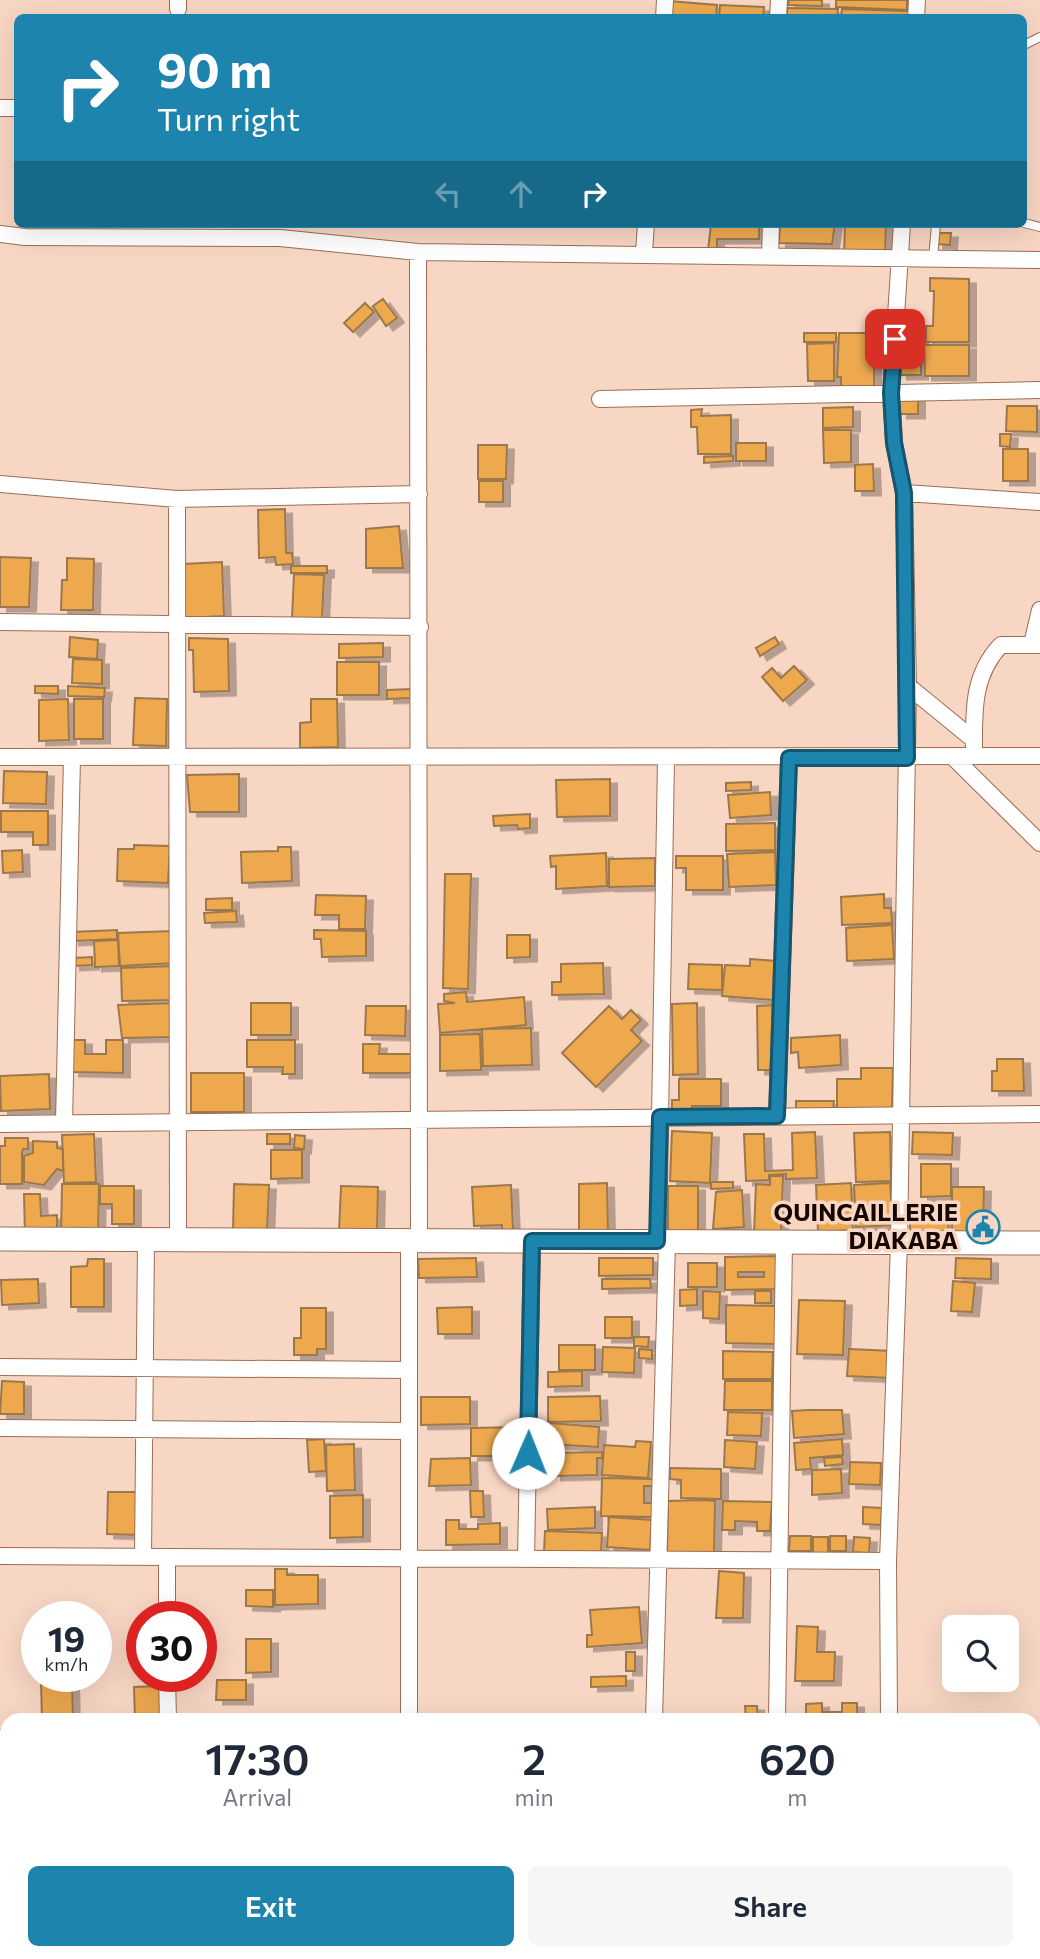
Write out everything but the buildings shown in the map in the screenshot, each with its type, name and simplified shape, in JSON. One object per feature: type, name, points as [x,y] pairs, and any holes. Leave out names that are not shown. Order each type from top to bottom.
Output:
[{"type":"street","points":[[644,253],[646,228]]},
{"type":"street","points":[[770,256],[771,228]]},
{"type":"street","points":[[889,1713],[888,1561],[899,1242],[908,686],[904,493],[894,443],[891,393],[902,228]]},
{"type":"street","points":[[0,234],[25,237],[280,238],[418,252],[1040,260]]},
{"type":"street","points":[[409,1713],[409,1370],[420,1120],[418,252]]},
{"type":"street","points":[[600,399],[1040,390]]},
{"type":"street","points":[[0,484],[177,499],[419,494]]},
{"type":"street","points":[[904,493],[1040,502]]},
{"type":"street","points":[[177,499],[178,1240]]},
{"type":"street","points":[[974,748],[975,697],[988,658],[1001,645],[1036,645],[1040,610]]},
{"type":"street","points":[[0,622],[420,627]]},
{"type":"street","points":[[908,686],[974,748]]},
{"type":"street","points":[[0,757],[907,758],[952,756],[974,748],[1040,756]]},
{"type":"street","points":[[952,756],[1040,843]]},
{"type":"street","points":[[64,1123],[72,757]]},
{"type":"street","points":[[654,1713],[666,758]]},
{"type":"street","points":[[777,1116],[789,758]]},
{"type":"street","points":[[0,1124],[1040,1114]]},
{"type":"street","points":[[0,1239],[1040,1243]]},
{"type":"street","points":[[143,1557],[146,1240]]},
{"type":"street","points":[[526,1559],[532,1241]]},
{"type":"street","points":[[777,1713],[784,1242]]},
{"type":"street","points":[[0,1367],[409,1370]]},
{"type":"street","points":[[0,1428],[409,1431]]},
{"type":"street","points":[[0,1556],[888,1561]]},
{"type":"street","points":[[167,1557],[167,1601]]},
{"type":"street","points":[[167,1692],[167,1713]]},
{"type":"lane","points":[[933,259],[936,228]]},
{"type":"place","name":"QUINCAILLERIE DIAKABA","points":[[983,1227]]},
{"type":"route","points":[[528,1453],[532,1241],[657,1241],[660,1117],[777,1116],[789,758],[907,758],[904,493],[894,443],[891,393],[895,339]]}]
